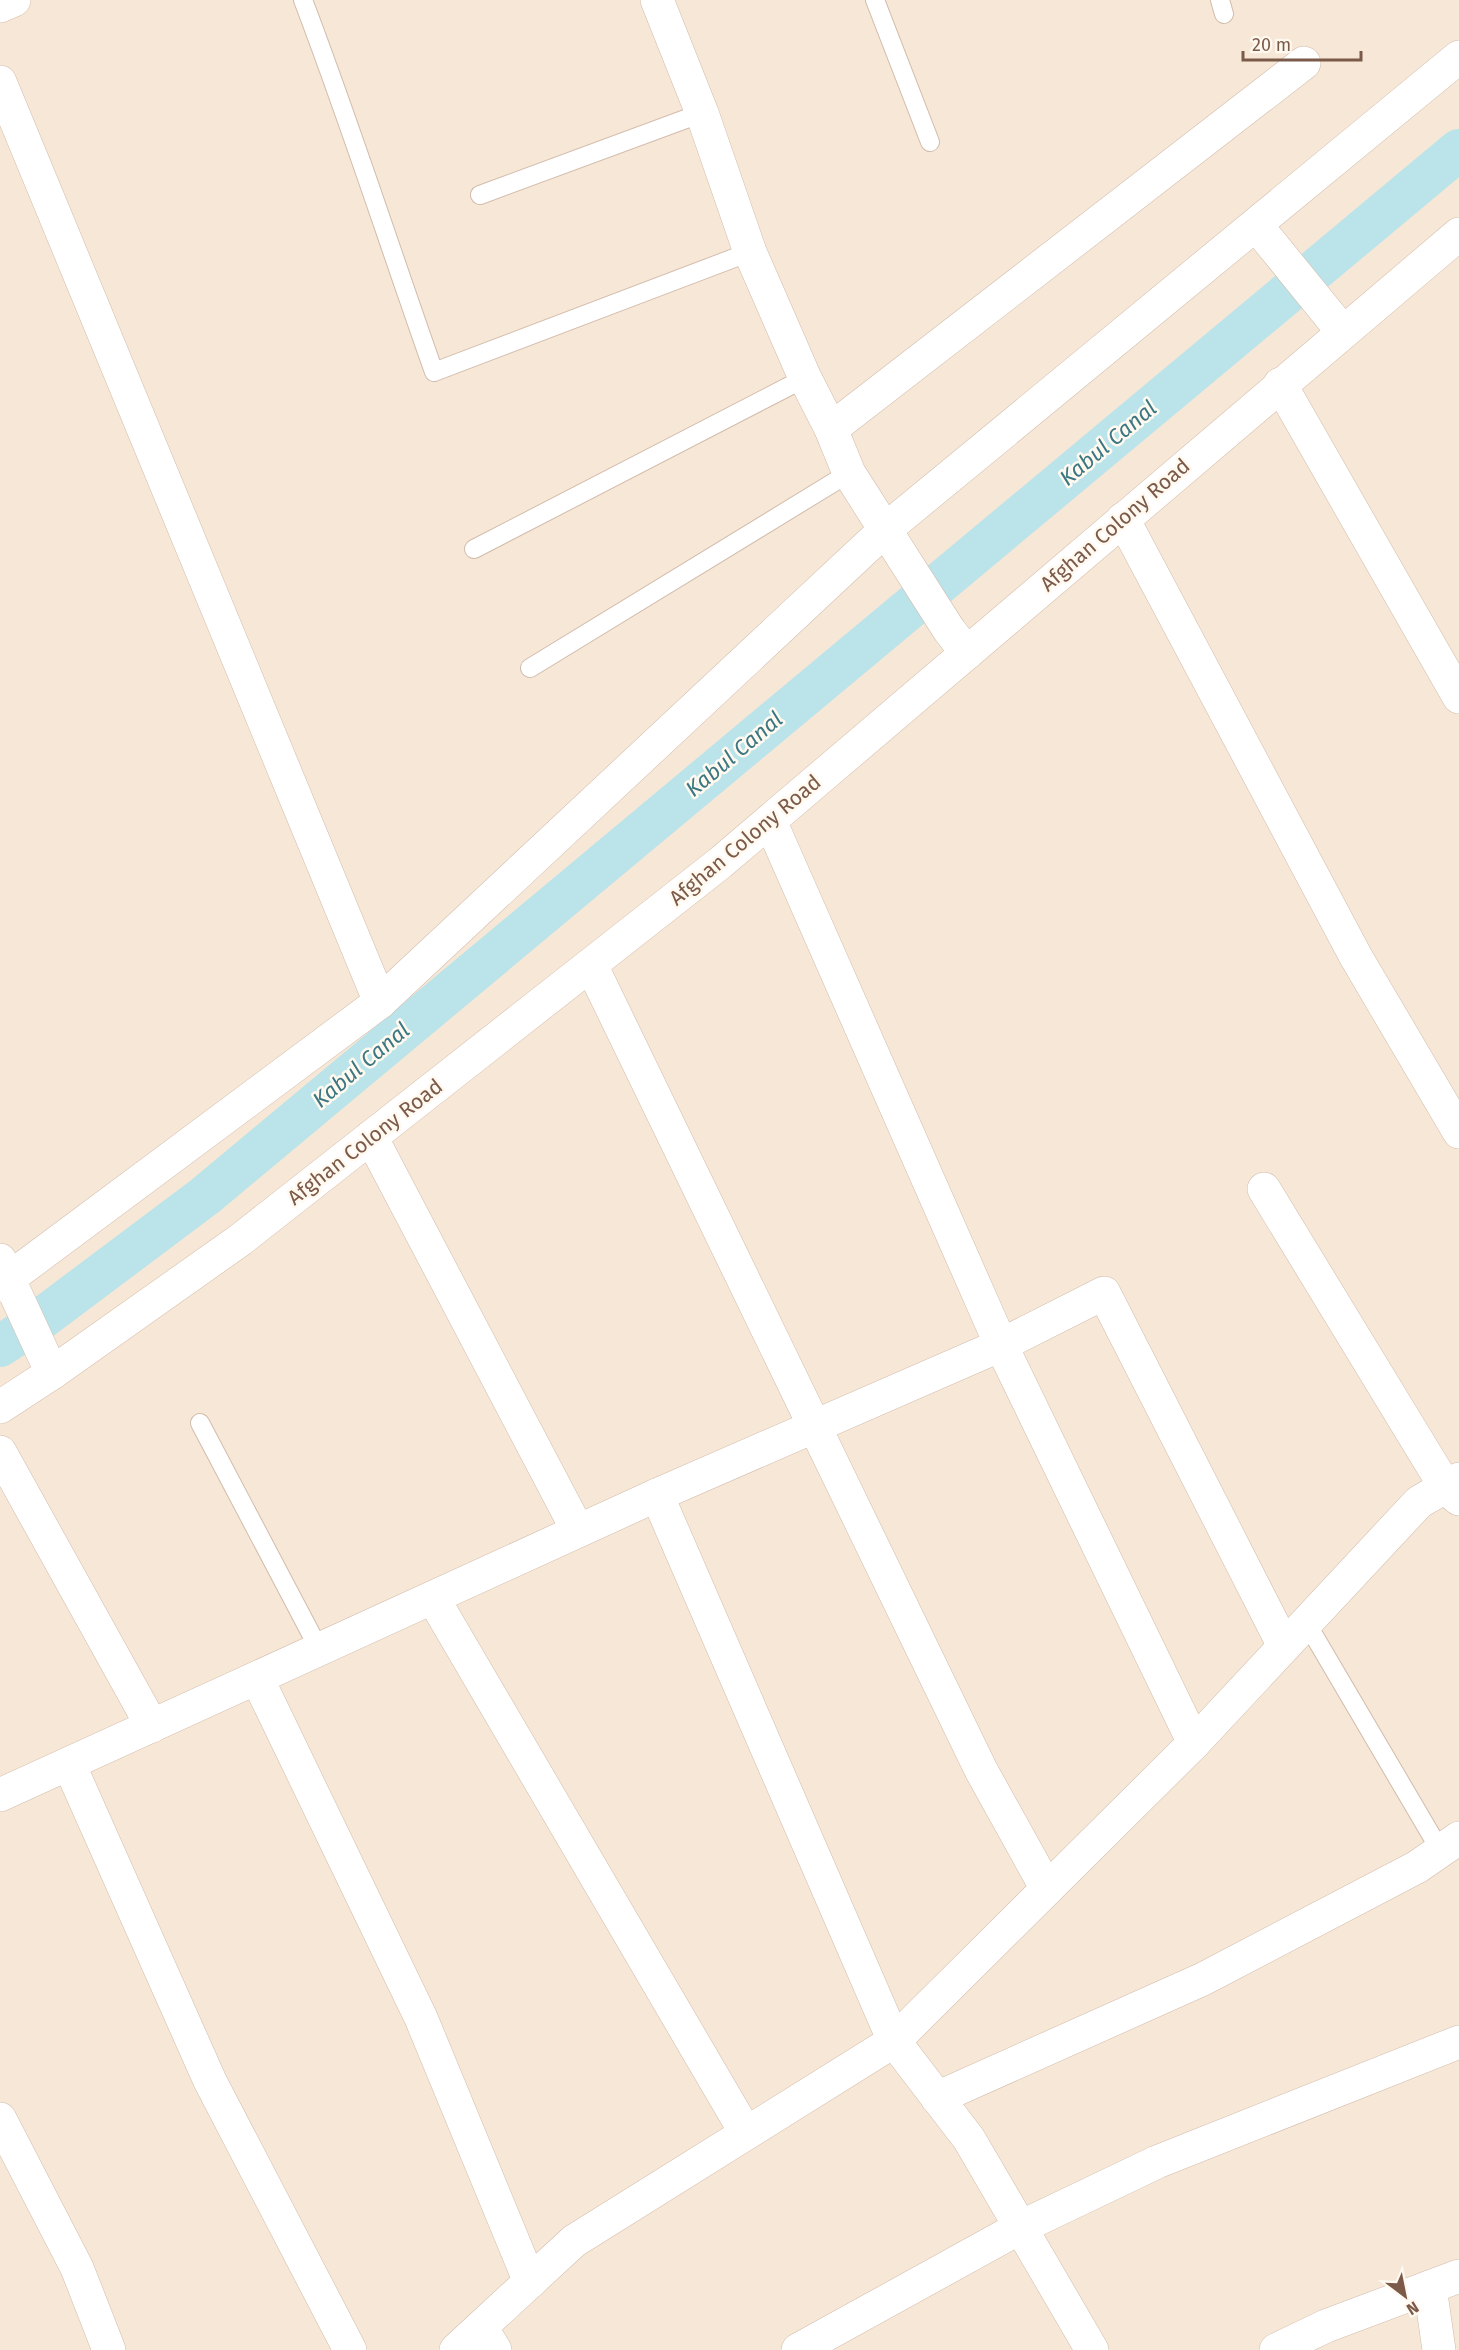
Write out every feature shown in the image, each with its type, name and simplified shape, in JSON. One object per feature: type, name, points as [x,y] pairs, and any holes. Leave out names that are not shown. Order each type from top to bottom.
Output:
[{"type":"street","points":[[0,6],[14,0]]},
{"type":"street","points":[[657,0],[702,112],[750,252],[804,378],[831,429],[849,473],[958,641]]},
{"type":"street","points":[[48,1366],[5,1278],[380,1002],[891,537],[1256,225],[1459,57]]},
{"type":"street","points":[[831,429],[1304,63]]},
{"type":"street","points":[[0,82],[380,1002]]},
{"type":"street","points":[[1256,225],[1343,332]]},
{"type":"street","name":"Afghan Colony Road","points":[[0,1407],[48,1366],[240,1240],[591,965],[770,821],[958,641],[1123,519],[1280,384],[1456,244]]},
{"type":"street","points":[[1280,384],[1459,697]]},
{"type":"street","points":[[1123,519],[1356,957],[1459,1132]]},
{"type":"street","points":[[770,821],[1001,1345],[1194,1743]]},
{"type":"street","points":[[591,965],[981,1770],[1047,1889]]},
{"type":"street","points":[[370,1137],[578,1531]]},
{"type":"street","points":[[456,2350],[488,2339],[530,2282],[574,2241],[894,2041],[1194,1743],[1419,1502],[1455,1489],[1264,1189]]},
{"type":"street","points":[[0,1795],[657,1495],[1001,1345],[1104,1293],[1284,1646]]},
{"type":"street","points":[[0,1452],[152,1726]]},
{"type":"street","points":[[657,1495],[894,2041],[969,2139],[1092,2350]]},
{"type":"street","points":[[433,1598],[746,2133]]},
{"type":"street","points":[[257,1678],[421,2018],[530,2282]]},
{"type":"street","points":[[69,1764],[210,2081],[350,2350]]},
{"type":"street","points":[[937,2098],[1203,1979],[1417,1866],[1450,1844]]},
{"type":"street","points":[[798,2350],[1021,2227],[1157,2162],[1459,2042]]},
{"type":"street","points":[[0,2119],[77,2268],[109,2350]]},
{"type":"street","points":[[1276,2350],[1326,2326],[1445,2282],[1439,2350]]},
{"type":"lane","points":[[303,0],[339,95],[362,168],[434,372],[750,252]]},
{"type":"lane","points":[[875,0],[930,142]]},
{"type":"lane","points":[[480,195],[702,112]]},
{"type":"lane","points":[[474,549],[804,378]]},
{"type":"lane","points":[[530,669],[849,473]]},
{"type":"lane","points":[[200,1423],[319,1649]]},
{"type":"lane","points":[[1306,1622],[1450,1844]]},
{"type":"shaded area","points":[[0,0],[1459,0],[1459,2350],[0,2350]]},
{"type":"waterway","name":"Kabul Canal","points":[[0,1346],[37,1322],[205,1196],[1459,150]]}]
